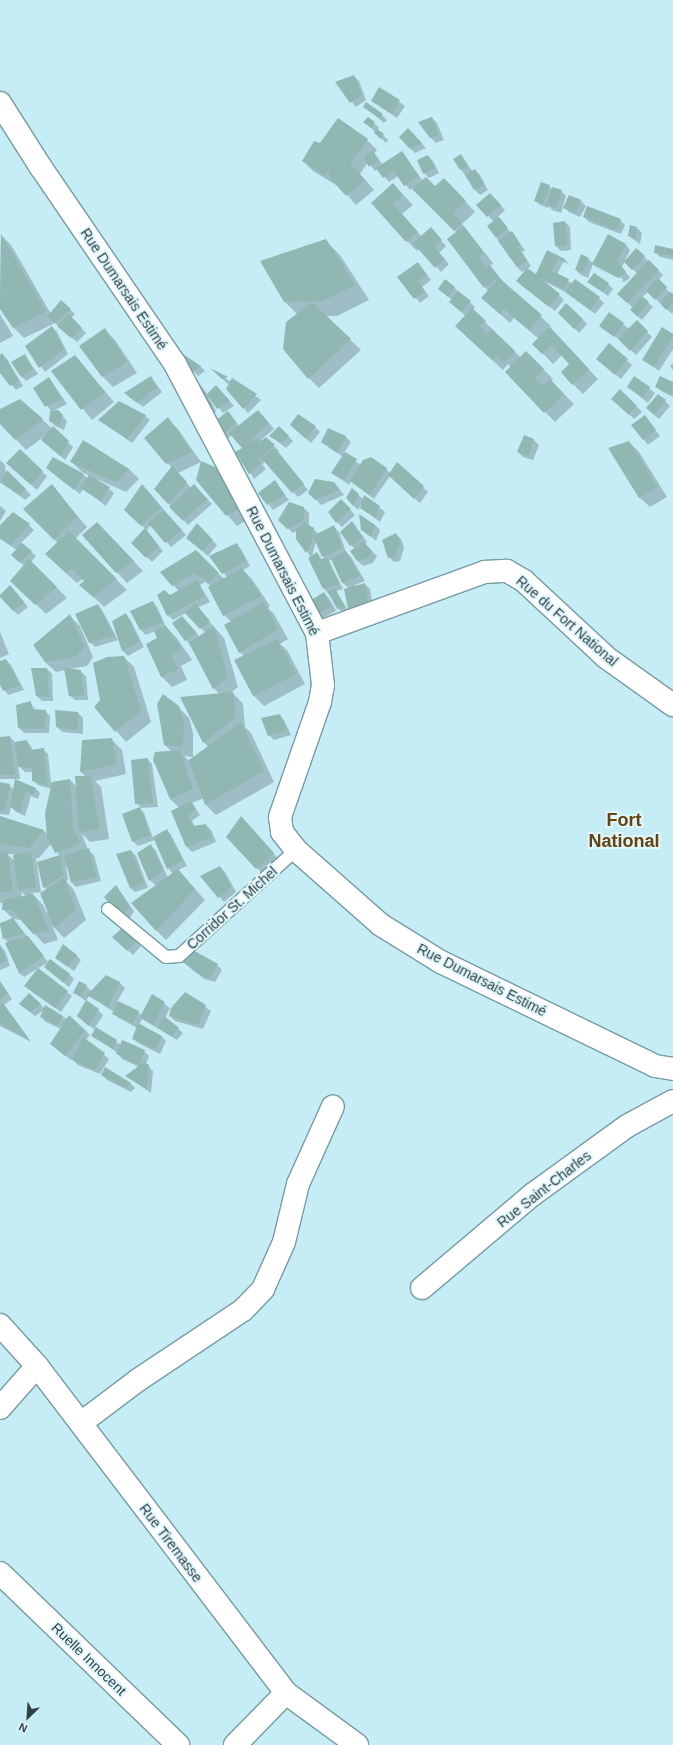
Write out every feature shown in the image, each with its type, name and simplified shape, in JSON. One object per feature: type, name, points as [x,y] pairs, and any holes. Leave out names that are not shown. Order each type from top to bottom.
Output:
[{"type":"street","name":"Rue Dumarsais Estimé","points":[[0,103],[40,166],[175,364],[317,633],[323,685],[320,702],[280,817],[282,832],[296,850],[381,925],[442,962],[655,1066],[673,1069]]},
{"type":"street","name":"Rue du Fort National","points":[[317,633],[485,572],[507,571],[524,581],[607,658],[673,705]]},
{"type":"street","name":"Rue Saint-Charles","points":[[422,1288],[532,1195],[627,1126],[673,1101]]},
{"type":"street","points":[[81,1424],[138,1380],[243,1310],[263,1289],[284,1242],[298,1184],[333,1106]]},
{"type":"street","name":"Rue Tiremasse","points":[[0,1325],[37,1366],[286,1693],[357,1745]]},
{"type":"street","points":[[0,1408],[37,1366]]},
{"type":"street","name":"Ruelle Innocent","points":[[0,1573],[178,1745]]},
{"type":"street","points":[[235,1745],[286,1693]]},
{"type":"lane","name":"Corridor St. Michel","points":[[108,909],[166,957],[179,956],[296,850]]},
{"type":"building","points":[[354,75],[362,95],[350,103],[335,82]]},
{"type":"building","points":[[379,87],[400,100],[392,114],[371,101]]},
{"type":"building","points":[[366,102],[383,114],[379,118],[363,107]]},
{"type":"building","points":[[368,117],[375,122],[371,128],[363,122]]},
{"type":"building","points":[[432,117],[439,135],[430,138],[418,122]]},
{"type":"building","points":[[338,118],[368,139],[350,163],[365,180],[346,196],[329,177],[329,169],[325,176],[302,161],[314,141],[320,143]]},
{"type":"building","points":[[408,128],[422,143],[410,149],[399,137]]},
{"type":"building","points":[[377,129],[384,134],[381,139],[374,133]]},
{"type":"building","points":[[373,151],[379,160],[369,167],[364,158]]},
{"type":"building","points":[[402,151],[419,176],[404,186],[394,171],[383,178],[376,168]]},
{"type":"building","points":[[461,154],[468,166],[460,170],[453,159]]},
{"type":"building","points":[[428,155],[435,168],[423,174],[417,160]]},
{"type":"building","points":[[475,169],[484,185],[474,190],[465,175]]},
{"type":"building","points":[[426,177],[435,186],[444,178],[466,201],[453,213],[462,223],[454,231],[412,189]]},
{"type":"building","points":[[541,182],[550,185],[543,204],[534,201]]},
{"type":"building","points":[[393,183],[403,195],[393,204],[418,232],[406,242],[371,203]]},
{"type":"building","points":[[552,187],[562,190],[556,208],[546,205]]},
{"type":"building","points":[[490,193],[501,205],[487,217],[476,205]]},
{"type":"building","points":[[569,195],[581,200],[575,213],[563,208]]},
{"type":"building","points":[[587,206],[621,219],[616,230],[583,217]]},
{"type":"building","points":[[499,217],[508,228],[496,238],[487,226]]},
{"type":"building","points":[[565,221],[567,245],[555,246],[553,223]]},
{"type":"building","points":[[630,225],[637,227],[635,239],[628,236]]},
{"type":"building","points":[[464,226],[483,252],[479,258],[487,268],[490,265],[499,277],[484,288],[447,239]]},
{"type":"building","points":[[431,227],[442,240],[434,247],[445,259],[435,268],[413,243]]},
{"type":"building","points":[[512,231],[521,245],[518,247],[527,261],[517,267],[498,241]]},
{"type":"building","points":[[1,234],[46,312],[13,328],[0,309]]},
{"type":"building","points":[[608,234],[626,244],[617,261],[626,272],[618,278],[592,264]]},
{"type":"building","points":[[326,239],[355,285],[322,301],[284,302],[260,261]]},
{"type":"building","points":[[655,245],[673,249],[673,256],[654,253]]},
{"type":"building","points":[[636,248],[645,256],[632,270],[624,262]]},
{"type":"building","points":[[547,250],[565,259],[564,261],[558,258],[552,271],[569,279],[564,289],[540,278],[560,294],[549,307],[516,281],[527,268],[536,274]]},
{"type":"building","points":[[581,254],[589,258],[583,273],[575,270]]},
{"type":"building","points":[[649,260],[659,270],[627,303],[617,294]]},
{"type":"building","points":[[418,262],[427,275],[418,281],[425,291],[414,299],[397,277]]},
{"type":"building","points":[[594,273],[609,283],[603,292],[587,282]]},
{"type":"building","points":[[499,278],[542,315],[529,330],[504,309],[500,314],[481,298]]},
{"type":"building","points":[[658,278],[667,287],[655,300],[646,291]]},
{"type":"building","points":[[445,279],[455,287],[448,297],[438,289]]},
{"type":"building","points":[[575,279],[600,297],[590,310],[565,292]]},
{"type":"building","points":[[458,291],[471,301],[462,312],[449,302]]},
{"type":"building","points":[[670,292],[673,294],[673,302],[666,310],[660,303]]},
{"type":"building","points":[[642,296],[649,302],[637,316],[630,310]]},
{"type":"building","points":[[61,300],[71,309],[55,322],[47,317]]},
{"type":"building","points":[[312,302],[351,339],[308,379],[283,349],[286,322]]},
{"type":"building","points":[[566,303],[583,319],[574,329],[558,313]]},
{"type":"building","points":[[472,308],[486,321],[479,326],[488,334],[492,329],[515,351],[505,362],[497,355],[492,360],[455,326]]},
{"type":"building","points":[[609,312],[624,323],[614,337],[599,326]]},
{"type":"building","points":[[69,314],[82,328],[71,338],[57,326]]},
{"type":"building","points":[[637,320],[648,331],[630,351],[618,339]]},
{"type":"building","points":[[52,326],[64,349],[39,368],[25,346]]},
{"type":"building","points":[[550,327],[589,369],[572,385],[561,372],[569,364],[552,345],[542,354],[532,344]]},
{"type":"building","points":[[662,327],[673,334],[673,336],[654,367],[642,360]]},
{"type":"building","points":[[105,328],[127,362],[102,377],[79,346]]},
{"type":"building","points":[[609,343],[628,359],[615,375],[596,359]]},
{"type":"building","points":[[526,351],[544,369],[534,378],[543,386],[550,379],[564,394],[544,413],[505,372]]},
{"type":"building","points":[[2,353],[19,381],[10,386],[0,373],[0,355]]},
{"type":"building","points":[[25,354],[33,369],[21,377],[11,362]]},
{"type":"building","points":[[75,355],[105,392],[81,410],[51,371]]},
{"type":"building","points":[[184,355],[201,366],[192,372],[179,359]]},
{"type":"building","points":[[210,368],[228,377],[222,379]]},
{"type":"building","points":[[151,376],[157,387],[137,403],[124,393]]},
{"type":"building","points":[[634,376],[650,387],[643,398],[627,387]]},
{"type":"building","points":[[660,376],[673,382],[671,394],[655,387]]},
{"type":"building","points":[[49,377],[62,399],[45,407],[33,388]]},
{"type":"building","points":[[232,378],[257,394],[243,409],[226,389]]},
{"type":"building","points":[[199,383],[212,406],[205,413],[192,391]]},
{"type":"building","points":[[216,385],[230,401],[217,409],[207,394]]},
{"type":"building","points":[[620,389],[637,406],[629,415],[611,399]]},
{"type":"building","points":[[658,394],[666,400],[654,415],[646,408]]},
{"type":"building","points":[[20,399],[43,419],[15,440],[0,424],[0,409]]},
{"type":"building","points":[[119,401],[146,415],[127,439],[98,420]]},
{"type":"building","points":[[58,410],[63,415],[59,425],[49,421],[50,411]]},
{"type":"building","points":[[258,410],[269,423],[244,446],[257,438],[260,442],[266,437],[275,445],[258,459],[262,463],[249,474],[235,452],[242,448],[229,433]]},
{"type":"building","points":[[228,411],[237,423],[216,438],[210,425]]},
{"type":"building","points":[[298,414],[316,426],[306,439],[290,425]]},
{"type":"building","points":[[645,415],[656,430],[643,440],[631,425]]},
{"type":"building","points":[[168,417],[192,452],[166,464],[144,438]]},
{"type":"building","points":[[53,426],[69,441],[60,456],[41,440]]},
{"type":"building","points":[[279,426],[289,436],[281,443],[269,436]]},
{"type":"building","points":[[328,428],[346,436],[337,453],[321,442]]},
{"type":"building","points":[[524,435],[534,439],[528,456],[517,452]]},
{"type":"building","points":[[83,440],[129,469],[116,482],[70,462]]},
{"type":"building","points":[[629,441],[657,487],[639,498],[608,448]]},
{"type":"building","points":[[275,448],[304,484],[292,493],[261,458]]},
{"type":"building","points":[[20,449],[43,471],[31,485],[6,463]]},
{"type":"building","points":[[345,452],[357,459],[344,481],[331,473]]},
{"type":"building","points":[[53,457],[84,474],[74,490],[46,468]]},
{"type":"building","points":[[371,457],[387,468],[369,495],[350,481],[363,460]]},
{"type":"building","points":[[201,461],[224,471],[243,507],[226,516],[196,480]]},
{"type":"building","points":[[397,462],[424,486],[414,499],[388,475]]},
{"type":"building","points":[[172,466],[187,482],[168,504],[154,489]]},
{"type":"building","points":[[7,470],[26,489],[19,495],[1,483]]},
{"type":"building","points":[[89,475],[110,487],[101,501],[80,488]]},
{"type":"building","points":[[315,479],[334,482],[339,490],[315,500],[308,493]]},
{"type":"building","points":[[275,480],[285,495],[267,505],[258,493]]},
{"type":"building","points":[[52,484],[77,516],[54,540],[23,509]]},
{"type":"building","points":[[142,484],[161,507],[141,526],[124,510]]},
{"type":"building","points":[[194,484],[207,499],[183,521],[169,507]]},
{"type":"building","points":[[352,488],[359,494],[353,506],[346,498]]},
{"type":"building","points":[[364,495],[380,506],[375,518],[360,508]]},
{"type":"building","points":[[341,499],[351,509],[336,523],[328,512]]},
{"type":"building","points":[[289,502],[304,507],[304,520],[287,529],[278,520]]},
{"type":"building","points":[[163,510],[182,530],[165,543],[148,523]]},
{"type":"building","points":[[13,512],[30,524],[11,545],[0,538],[0,525]]},
{"type":"building","points":[[359,514],[375,525],[371,537],[361,530]]},
{"type":"building","points":[[352,521],[363,537],[350,546],[340,532]]},
{"type":"building","points":[[97,522],[134,561],[116,573],[82,535]]},
{"type":"building","points":[[197,523],[213,540],[202,551],[186,538]]},
{"type":"building","points":[[305,523],[314,528],[312,542],[306,553],[296,539],[296,530]]},
{"type":"building","points":[[334,525],[342,548],[322,557],[313,536]]},
{"type":"building","points":[[145,528],[159,546],[146,558],[131,543]]},
{"type":"building","points":[[69,531],[117,579],[93,597],[79,585],[84,581],[72,569],[66,573],[45,554]]},
{"type":"building","points":[[396,533],[400,543],[395,556],[388,558],[382,540]]},
{"type":"building","points":[[364,542],[372,551],[368,558],[357,561],[350,551]]},
{"type":"building","points":[[22,543],[32,551],[20,563],[11,555]]},
{"type":"building","points":[[237,543],[246,561],[222,574],[209,556]]},
{"type":"building","points":[[196,550],[219,573],[209,582],[194,573],[172,586],[160,572]]},
{"type":"building","points":[[346,551],[360,576],[342,583],[331,559]]},
{"type":"building","points":[[317,552],[321,559],[327,557],[339,584],[323,589],[308,558]]},
{"type":"building","points":[[29,559],[57,587],[35,605],[10,581]]},
{"type":"building","points":[[242,568],[261,596],[223,616],[208,587]]},
{"type":"building","points":[[197,580],[205,596],[167,616],[157,595],[164,590],[170,595]]},
{"type":"building","points":[[365,583],[369,607],[349,614],[344,589]]},
{"type":"building","points":[[10,585],[24,602],[13,611],[0,597],[0,595]]},
{"type":"building","points":[[335,588],[345,607],[337,609],[328,592]]},
{"type":"building","points":[[324,592],[331,606],[318,614],[310,601]]},
{"type":"building","points":[[153,601],[163,622],[140,630],[130,611]]},
{"type":"building","points":[[264,602],[278,629],[239,653],[224,625]]},
{"type":"building","points":[[195,603],[210,621],[200,629],[185,613]]},
{"type":"building","points":[[98,604],[114,635],[89,643],[75,614]]},
{"type":"building","points":[[126,613],[139,642],[122,651],[112,621]]},
{"type":"building","points":[[70,614],[84,646],[77,656],[45,662],[33,645]]},
{"type":"building","points":[[182,616],[197,633],[185,641],[172,623]]},
{"type":"building","points":[[166,626],[182,649],[171,656],[178,669],[161,677],[146,644],[157,638],[154,631]]},
{"type":"building","points":[[214,626],[228,677],[213,689],[189,643]]},
{"type":"building","points":[[277,639],[296,674],[253,696],[234,660]]},
{"type":"building","points":[[124,656],[141,711],[115,732],[94,707],[100,700],[93,663],[107,657]]},
{"type":"building","points":[[6,659],[20,685],[3,691],[0,685],[0,661]]},
{"type":"building","points":[[31,668],[47,668],[49,697],[36,696]]},
{"type":"building","points":[[64,668],[81,670],[84,695],[69,696]]},
{"type":"building","points":[[233,692],[236,717],[203,743],[180,697]]},
{"type":"building","points":[[163,694],[179,706],[184,722],[183,747],[164,745],[157,704]]},
{"type":"building","points":[[31,701],[32,709],[46,710],[44,729],[18,728],[16,705]]},
{"type":"building","points":[[55,710],[78,712],[78,730],[56,727]]},
{"type":"building","points":[[280,714],[287,730],[268,736],[261,718]]},
{"type":"building","points":[[241,722],[264,771],[205,805],[189,760]]},
{"type":"building","points":[[10,736],[15,775],[0,775],[0,737]]},
{"type":"building","points":[[112,738],[117,764],[80,772],[82,740]]},
{"type":"building","points":[[27,740],[30,750],[44,748],[47,785],[32,781],[32,768],[18,767],[15,742]]},
{"type":"building","points":[[180,750],[193,789],[170,799],[153,760],[155,752]]},
{"type":"building","points":[[148,758],[153,803],[135,804],[131,760]]},
{"type":"building","points":[[75,776],[91,776],[99,829],[79,832]]},
{"type":"building","points":[[15,779],[36,788],[33,795],[26,791],[20,812],[10,807]]},
{"type":"building","points":[[70,779],[73,828],[80,843],[55,853],[47,837],[45,813],[52,782]]},
{"type":"building","points":[[0,782],[10,784],[5,810],[0,810]]},
{"type":"building","points":[[191,801],[196,809],[188,816],[193,826],[206,824],[211,837],[186,847],[171,811]]},
{"type":"building","points":[[140,807],[150,835],[132,842],[122,814]]},
{"type":"building","points":[[0,816],[44,830],[29,848],[0,844]]},
{"type":"building","points":[[241,816],[274,853],[256,869],[226,837]]},
{"type":"building","points":[[167,829],[183,860],[167,869],[153,837]]},
{"type":"building","points":[[151,844],[163,871],[149,881],[137,853]]},
{"type":"building","points":[[89,848],[97,877],[71,882],[64,856]]},
{"type":"building","points":[[131,850],[144,883],[130,888],[116,854]]},
{"type":"building","points":[[0,851],[8,853],[13,891],[0,892]]},
{"type":"building","points":[[31,852],[36,887],[18,890],[13,855]]},
{"type":"building","points":[[60,855],[64,875],[43,888],[37,862]]},
{"type":"building","points":[[220,866],[231,887],[218,898],[200,876]]},
{"type":"building","points":[[178,869],[195,889],[156,931],[131,903]]},
{"type":"building","points":[[64,878],[76,910],[54,928],[40,893]]},
{"type":"building","points":[[116,885],[130,906],[121,919],[104,897]]},
{"type":"building","points":[[33,894],[49,930],[33,934],[12,910],[2,910],[3,900]]},
{"type":"building","points":[[13,918],[24,933],[3,939],[0,923]]},
{"type":"building","points":[[123,927],[137,940],[127,951],[112,937]]},
{"type":"building","points":[[28,936],[44,956],[19,973],[5,943]]},
{"type":"building","points":[[0,944],[6,961],[0,963]]},
{"type":"building","points":[[63,944],[77,955],[68,967],[55,958]]},
{"type":"building","points":[[182,944],[218,964],[210,978],[198,974],[174,955]]},
{"type":"building","points":[[50,959],[70,974],[64,983],[44,967]]},
{"type":"building","points":[[38,968],[68,991],[55,1008],[24,986]]},
{"type":"building","points":[[106,975],[120,982],[108,1007],[87,995]]},
{"type":"building","points":[[79,981],[87,985],[81,996],[73,993]]},
{"type":"building","points":[[0,982],[8,993],[0,1000]]},
{"type":"building","points":[[185,992],[206,1005],[198,1025],[169,1016],[171,1008]]},
{"type":"building","points":[[29,993],[41,1004],[30,1012],[19,1004]]},
{"type":"building","points":[[152,994],[165,1002],[153,1025],[140,1017]]},
{"type":"building","points":[[86,1000],[99,1009],[89,1026],[77,1016]]},
{"type":"building","points":[[118,1001],[139,1011],[133,1024],[112,1014]]},
{"type":"building","points":[[3,1003],[29,1039],[0,1024],[0,1005]]},
{"type":"building","points":[[45,1005],[63,1016],[57,1025],[40,1017]]},
{"type":"building","points":[[69,1015],[85,1030],[65,1056],[50,1044]]},
{"type":"building","points":[[164,1016],[179,1028],[172,1036],[158,1028]]},
{"type":"building","points":[[138,1023],[162,1036],[155,1049],[132,1039]]},
{"type":"building","points":[[96,1027],[117,1040],[113,1049],[91,1036]]},
{"type":"building","points":[[83,1037],[105,1053],[95,1070],[72,1060]]},
{"type":"building","points":[[122,1040],[145,1050],[139,1065],[116,1054]]},
{"type":"building","points":[[144,1062],[149,1065],[146,1089],[125,1076]]},
{"type":"building","points":[[105,1067],[131,1083],[126,1088],[101,1075]]},
{"type":"district","name":"Fort National","points":[[624,831]]}]
